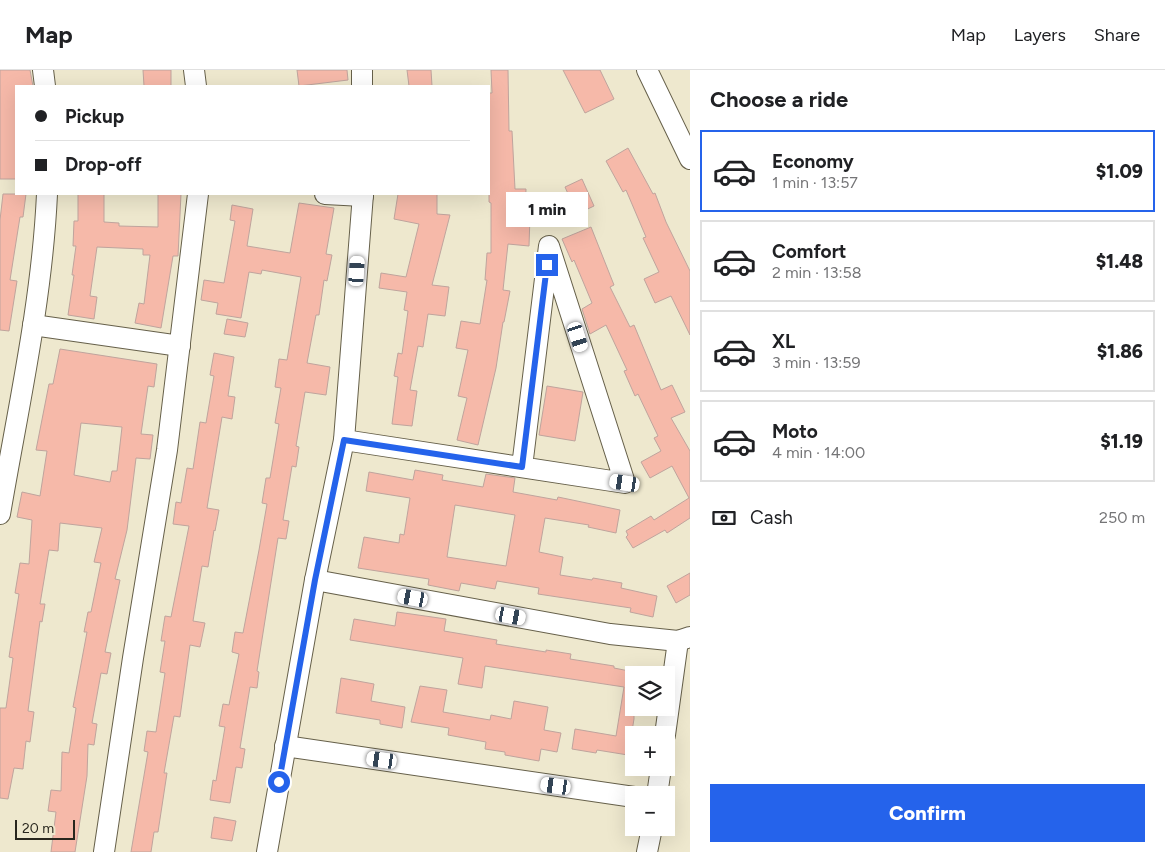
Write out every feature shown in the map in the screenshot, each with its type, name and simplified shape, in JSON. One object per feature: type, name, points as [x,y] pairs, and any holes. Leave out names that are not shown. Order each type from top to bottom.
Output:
[{"type":"street","points":[[43,70],[45,85]]},
{"type":"street","points":[[194,70],[196,85]]},
{"type":"street","points":[[362,70],[362,85]]},
{"type":"street","points":[[647,70],[690,159]]},
{"type":"street","points":[[0,514],[7,432],[33,325],[44,244],[47,195]]},
{"type":"street","points":[[104,852],[167,450],[198,195]]},
{"type":"street","points":[[267,852],[315,580],[344,440],[363,195]]},
{"type":"street","points":[[344,440],[625,483],[549,246],[522,467]]},
{"type":"street","points":[[33,325],[180,346]]},
{"type":"street","points":[[315,580],[610,634],[684,639],[667,726]]},
{"type":"street","points":[[285,746],[625,796]]},
{"type":"street","points":[[647,852],[650,836]]},
{"type":"building","points":[[0,70],[30,70],[33,85],[15,85],[15,179],[0,179]]},
{"type":"building","points":[[143,70],[171,70],[171,85],[144,85]]},
{"type":"building","points":[[297,70],[347,70],[348,80],[299,85]]},
{"type":"building","points":[[407,70],[431,70],[432,85],[409,85]]},
{"type":"building","points":[[491,70],[508,70],[509,131],[512,131],[515,189],[526,189],[525,216],[530,216],[529,246],[508,244],[503,290],[510,291],[496,368],[478,445],[457,440],[467,398],[458,396],[468,350],[456,348],[461,321],[480,324],[487,280],[485,280],[487,253],[491,253],[491,203],[489,202],[489,195],[490,93],[492,93]]},
{"type":"building","points":[[563,70],[600,70],[614,99],[585,113]]},
{"type":"building","points":[[628,148],[653,194],[655,193],[666,222],[690,271],[690,335],[671,296],[655,303],[644,279],[659,272],[643,238],[646,237],[626,190],[623,192],[606,161]]},
{"type":"building","points":[[582,179],[594,206],[577,214],[565,187]]},
{"type":"building","points":[[3,194],[26,195],[23,217],[20,217],[10,280],[17,281],[9,331],[0,330],[0,220]]},
{"type":"building","points":[[78,195],[104,195],[104,222],[119,223],[119,226],[158,227],[158,195],[181,195],[178,256],[173,256],[161,328],[135,323],[139,303],[144,304],[150,255],[143,255],[143,249],[97,247],[90,296],[97,297],[94,319],[68,315],[76,246],[73,246],[74,221],[78,221]]},
{"type":"building","points":[[398,195],[437,195],[437,214],[450,215],[432,285],[449,287],[445,316],[428,314],[423,347],[418,346],[410,390],[417,391],[412,426],[392,424],[398,377],[394,376],[398,353],[402,354],[408,311],[404,310],[407,292],[379,288],[381,273],[406,277],[419,224],[394,219]]},
{"type":"building","points":[[299,203],[334,208],[326,254],[332,255],[327,281],[324,280],[319,315],[316,315],[307,363],[330,367],[326,395],[305,392],[296,446],[299,447],[296,467],[292,466],[283,520],[289,521],[286,539],[278,538],[257,671],[259,672],[257,688],[250,687],[240,748],[245,749],[242,768],[236,767],[230,803],[210,800],[213,780],[216,781],[225,727],[219,726],[223,704],[229,705],[239,654],[232,652],[235,632],[243,633],[259,550],[267,504],[262,503],[266,478],[270,478],[279,424],[275,423],[281,388],[275,387],[279,359],[287,360],[301,277],[262,270],[261,274],[249,272],[241,318],[216,314],[218,303],[201,300],[204,280],[224,283],[235,221],[230,220],[232,205],[253,209],[247,246],[290,253]]},
{"type":"building","points":[[591,227],[614,285],[610,287],[630,327],[634,325],[661,390],[672,385],[685,412],[671,418],[690,451],[690,518],[667,533],[665,530],[633,548],[626,537],[628,535],[626,531],[651,516],[654,520],[689,498],[672,466],[650,478],[641,462],[661,451],[654,438],[658,436],[638,394],[635,396],[624,371],[627,370],[606,325],[590,334],[582,309],[592,303],[574,260],[572,262],[562,239]]},
{"type":"building","points":[[227,319],[248,323],[245,337],[224,334]]},
{"type":"building","points":[[60,349],[157,364],[154,387],[148,386],[141,434],[153,435],[150,459],[136,458],[127,530],[115,579],[120,580],[105,652],[111,653],[107,674],[101,673],[92,723],[97,724],[94,745],[88,744],[87,776],[75,852],[51,852],[56,812],[48,811],[51,790],[61,791],[62,752],[69,753],[76,708],[73,707],[87,632],[84,632],[88,612],[91,612],[101,563],[94,562],[102,528],[60,523],[58,551],[49,550],[40,604],[45,604],[42,622],[40,621],[28,711],[34,712],[30,742],[26,741],[23,769],[14,768],[8,799],[0,798],[0,708],[6,708],[13,658],[9,657],[19,594],[15,593],[20,563],[29,564],[32,520],[17,517],[22,492],[40,496],[47,451],[36,450],[49,384],[53,384]],"holes":[[[81,423],[122,427],[117,471],[112,471],[110,482],[74,475]]]},
{"type":"building","points":[[214,353],[234,357],[228,396],[235,397],[232,419],[222,417],[207,508],[219,510],[208,567],[202,566],[193,621],[205,623],[200,647],[190,645],[180,717],[174,716],[164,773],[167,773],[158,832],[154,832],[151,852],[131,852],[148,752],[144,751],[147,731],[156,732],[165,673],[160,672],[165,641],[161,641],[165,616],[171,617],[189,526],[173,524],[176,502],[181,503],[187,468],[193,469],[200,422],[206,423],[214,376],[210,375]]},
{"type":"building","points":[[547,386],[583,392],[575,441],[539,435]]},
{"type":"building","points":[[415,470],[443,475],[442,480],[483,487],[486,474],[515,478],[513,492],[557,500],[558,497],[620,510],[616,533],[588,527],[589,525],[545,518],[539,552],[563,557],[560,575],[622,583],[621,588],[657,596],[653,617],[630,612],[631,608],[538,594],[539,588],[497,581],[495,589],[461,583],[459,591],[428,585],[429,579],[358,568],[364,537],[399,543],[400,534],[404,535],[410,498],[366,491],[369,472],[413,480]],"holes":[[[455,505],[515,515],[506,566],[447,557]]]},
{"type":"building","points":[[690,573],[690,595],[676,603],[667,586]]},
{"type":"building","points":[[397,612],[446,619],[444,631],[497,640],[496,644],[571,654],[570,659],[614,666],[614,668],[625,670],[625,716],[634,716],[634,719],[633,726],[625,726],[625,755],[597,750],[596,753],[572,749],[575,729],[616,736],[624,687],[485,666],[482,688],[458,684],[463,658],[350,640],[354,619],[395,626]]},
{"type":"building","points":[[341,678],[374,684],[371,701],[405,707],[402,728],[380,724],[380,720],[336,713]]},
{"type":"building","points":[[420,686],[447,690],[443,712],[490,720],[491,715],[511,719],[514,701],[548,707],[544,730],[561,733],[557,752],[541,749],[539,761],[505,755],[505,752],[485,749],[486,742],[448,735],[449,728],[411,722]]},
{"type":"building","points":[[214,817],[236,821],[232,841],[211,838]]},
{"type":"route","points":[[279,782],[315,580],[344,440],[522,467],[547,265]]}]
